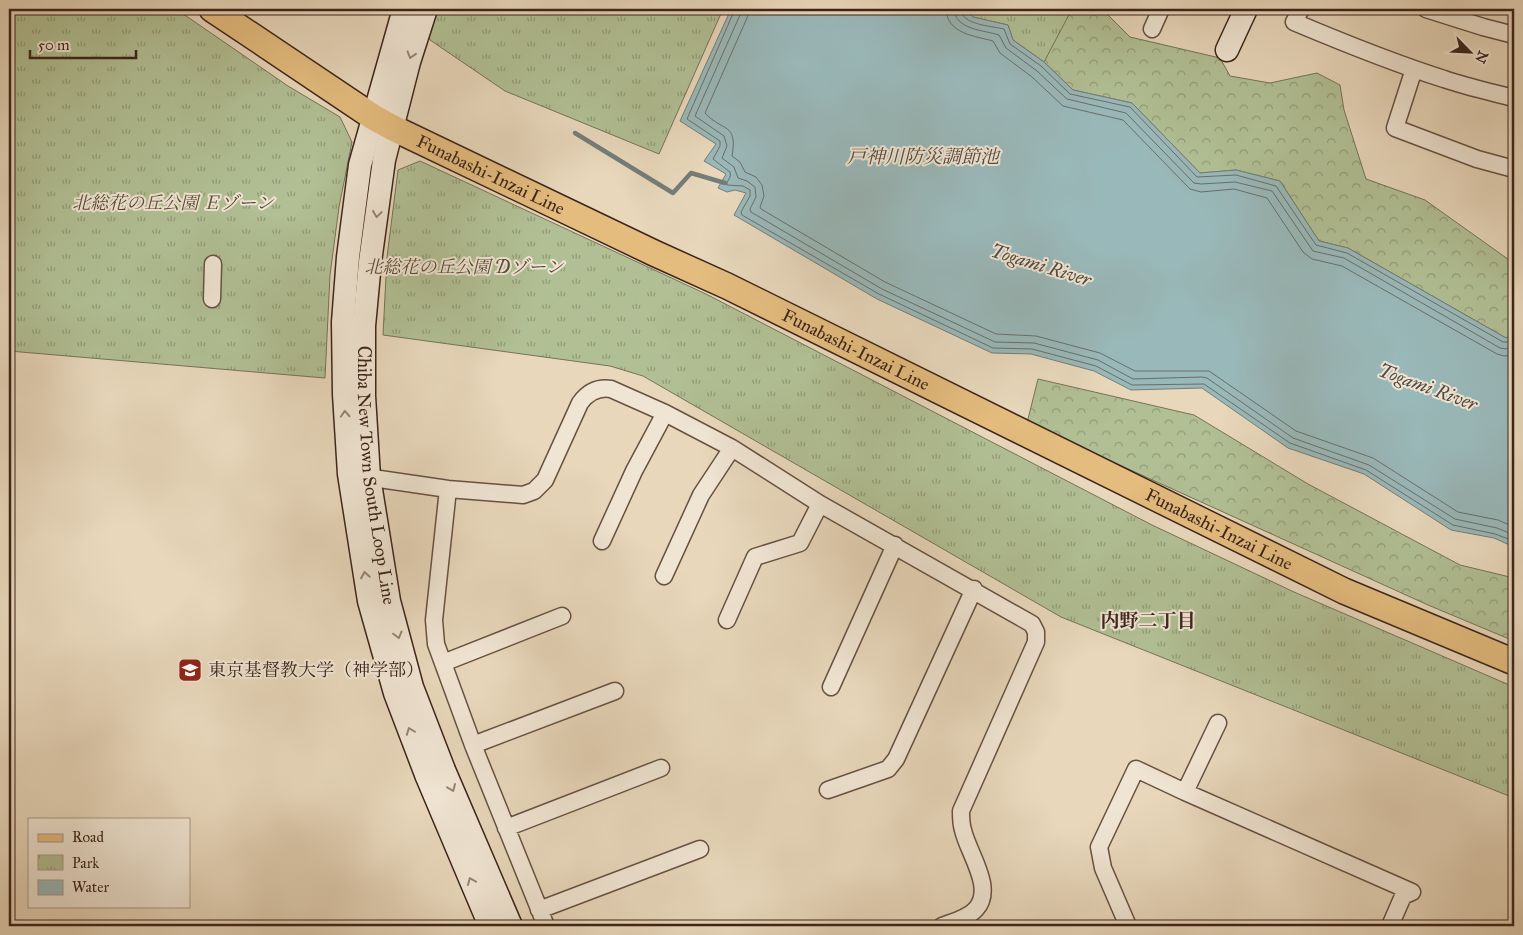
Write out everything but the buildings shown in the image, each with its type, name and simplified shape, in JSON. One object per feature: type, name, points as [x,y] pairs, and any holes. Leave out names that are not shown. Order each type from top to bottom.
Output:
[{"type":"main road","name":"Funabashi-Inzai Line","points":[[212,9],[383,122],[645,249],[727,286],[1344,591],[1514,662]]},
{"type":"main road","name":"Chiba New Town South Loop Line","points":[[404,9],[383,122],[384,160],[370,262],[364,326],[364,396],[359,476],[369,601],[396,693],[427,777],[504,926]]},
{"type":"main road","name":"Chiba New Town South Loop Line","points":[[383,122],[409,62],[426,9]]},
{"type":"main road","points":[[1227,50],[1246,9]]},
{"type":"street","points":[[1152,29],[1161,9]]},
{"type":"street","points":[[1300,9],[1294,22],[1350,46],[1414,70],[1514,98]]},
{"type":"street","points":[[1426,9],[1514,35]]},
{"type":"street","points":[[1414,70],[1395,128],[1477,159],[1514,169]]},
{"type":"street","points":[[212,299],[213,264]]},
{"type":"street","points":[[359,476],[448,489],[515,496],[523,495],[534,491],[545,480],[580,403],[588,393],[594,390],[611,389],[665,413],[732,448],[820,504],[974,589],[1032,624],[1036,632],[1036,642],[961,810],[963,830],[983,885],[982,901],[976,910],[968,916],[942,926]]},
{"type":"street","points":[[602,541],[634,471],[665,413]]},
{"type":"street","points":[[664,576],[701,495],[732,448]]},
{"type":"street","points":[[448,489],[434,620],[436,644],[473,746],[546,926]]},
{"type":"street","points":[[727,620],[755,557],[800,543],[820,504]]},
{"type":"street","points":[[831,687],[895,545]]},
{"type":"street","points":[[828,790],[888,769],[896,759],[974,589]]},
{"type":"street","points":[[443,663],[562,616]]},
{"type":"street","points":[[473,746],[614,691]]},
{"type":"street","points":[[1185,792],[1218,723]]},
{"type":"street","points":[[506,828],[661,768]]},
{"type":"street","points":[[1128,926],[1103,868],[1099,847],[1136,769],[1412,892],[1403,896],[1390,926]]},
{"type":"street","points":[[539,910],[700,849]]},
{"type":"green space","name":"北総花の丘公園 Ｅゾーン","points":[[9,9],[176,9],[288,86],[340,117],[352,142],[339,207],[330,275],[325,378],[9,351]]},
{"type":"green space","points":[[437,9],[723,9],[659,154],[505,91],[430,40],[428,35]]},
{"type":"green space","points":[[964,9],[1102,9],[1130,37],[1220,58],[1230,76],[1270,83],[1317,73],[1340,85],[1344,110],[1366,179],[1425,200],[1514,262],[1514,334],[1506,338],[1348,248],[1319,241],[1280,181],[1236,170],[1200,173],[1132,103],[1073,90],[1044,62]]},
{"type":"green space","points":[[964,9],[1072,9],[1044,62],[1013,40],[1008,25],[973,17]]},
{"type":"green space","name":"北総花の丘公園 Dゾーン","points":[[420,161],[706,294],[1152,525],[1294,592],[1514,687],[1514,798],[1061,617],[643,376],[610,366],[383,335],[387,257],[398,170]]},
{"type":"green space","points":[[1038,379],[1194,415],[1308,484],[1460,565],[1514,578],[1514,641],[1428,605],[1027,423]]},
{"type":"water","name":"戸神川防災調節池","points":[[731,9],[964,9],[973,17],[1008,25],[1013,40],[1044,62],[1073,90],[1132,103],[1200,173],[1236,170],[1280,181],[1319,241],[1348,248],[1506,338],[1514,334],[1514,547],[1494,538],[1451,530],[1364,474],[1288,448],[1202,388],[1131,390],[1094,371],[1031,354],[992,353],[877,299],[734,215],[746,193],[735,190],[727,192],[718,188],[726,174],[704,161],[716,144],[680,121]]},
{"type":"waterway","name":"Togami River","points":[[575,133],[673,193],[691,173],[725,183]]},
{"type":"place","name":"東京基督教大学（神学部）","points":[[190,670]]},
{"type":"district","name":"内野二丁目","points":[[1148,620]]}]
